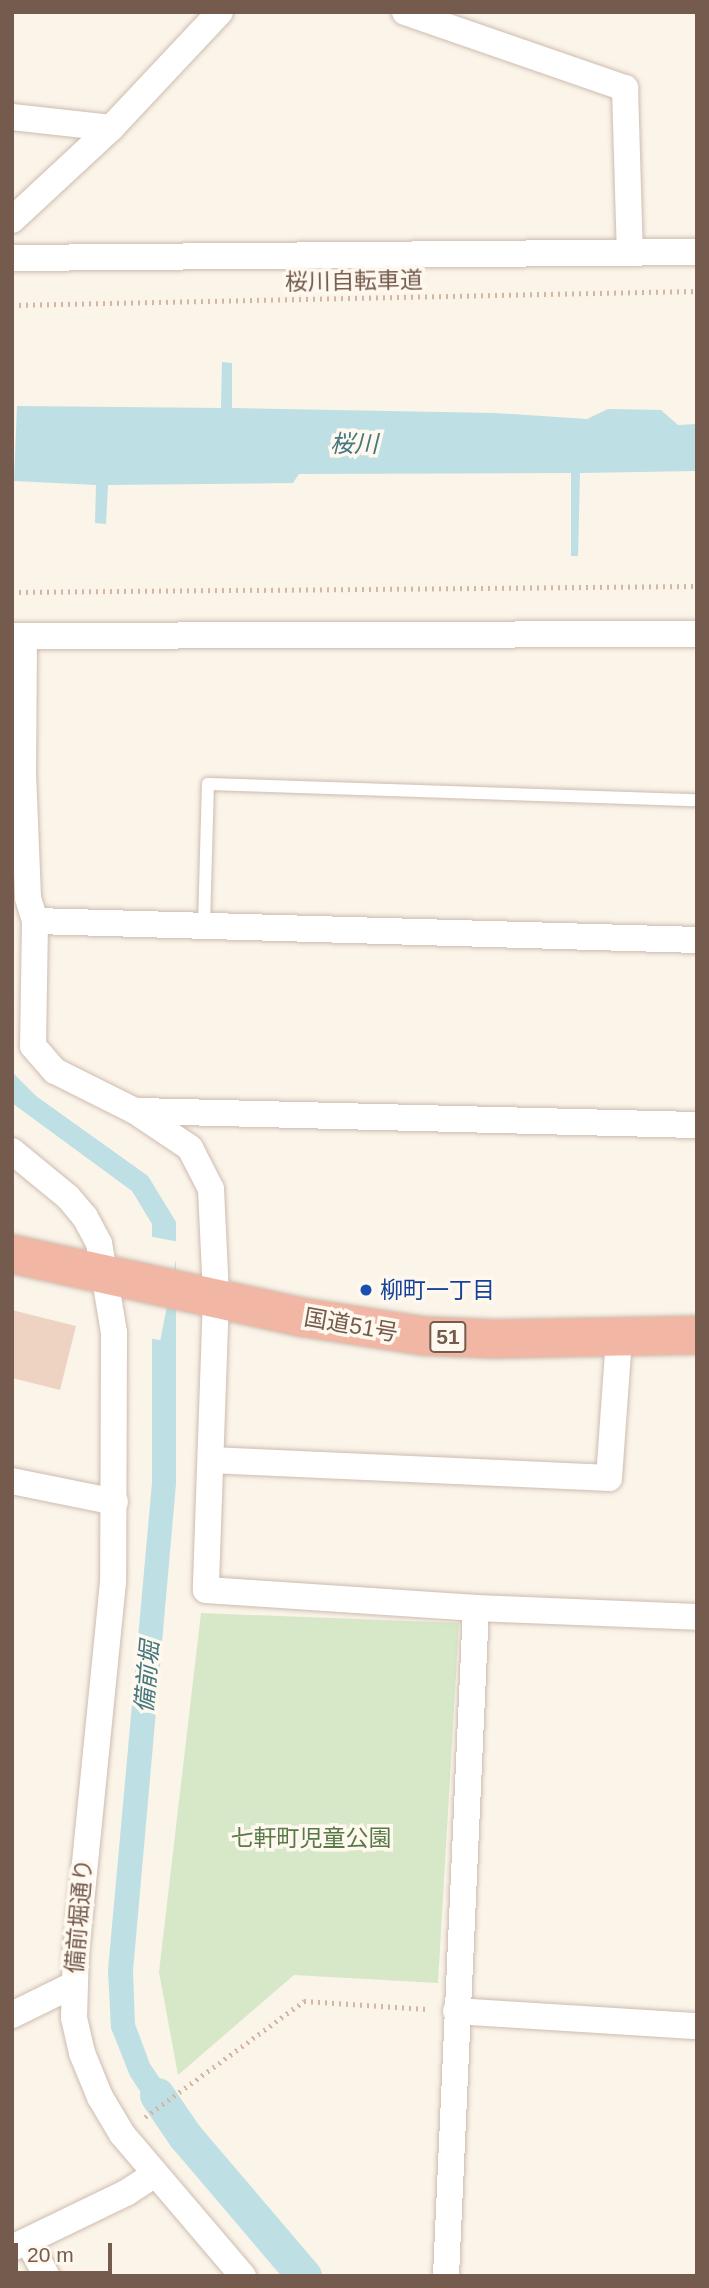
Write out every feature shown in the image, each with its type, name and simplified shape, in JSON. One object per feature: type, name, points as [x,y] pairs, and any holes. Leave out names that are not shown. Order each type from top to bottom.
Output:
[{"type":"highway","name":"国道51号","points":[[12,1254],[369,1329],[424,1336],[495,1339],[697,1335]]},
{"type":"street","points":[[12,220],[111,128],[219,12]]},
{"type":"street","points":[[405,12],[625,88],[630,252]]},
{"type":"street","points":[[12,117],[111,128]]},
{"type":"street","points":[[12,258],[697,252]]},
{"type":"street","points":[[697,634],[18,636],[28,898],[35,920],[33,1046],[55,1071],[135,1111],[190,1148],[211,1189],[209,1295],[212,1460],[206,1591],[476,1608],[697,1617]]},
{"type":"street","points":[[35,920],[697,940]]},
{"type":"street","points":[[135,1111],[697,1125]]},
{"type":"street","name":"備前堀通り","points":[[12,1151],[68,1197],[85,1217],[121,1278],[114,1333],[116,1502],[113,1582],[73,1985],[74,2018],[82,2053],[100,2097],[122,2134],[243,2276]]},
{"type":"street","points":[[212,1460],[609,1478],[619,1338]]},
{"type":"street","points":[[12,1481],[116,1502]]},
{"type":"street","points":[[446,2276],[476,1608]]},
{"type":"street","points":[[12,2015],[73,1985]]},
{"type":"street","points":[[456,2011],[697,2026]]},
{"type":"street","points":[[47,2276],[20,2244],[126,2193],[155,2174]]},
{"type":"lane","points":[[204,925],[208,784],[697,800]]},
{"type":"path","name":"桜川自転車道","points":[[12,305],[697,291]]},
{"type":"path","points":[[12,592],[697,586]]},
{"type":"path","points":[[140,2120],[304,2001],[456,2011]]},
{"type":"green space","name":"七軒町児童公園","points":[[201,1613],[459,1623],[438,1983],[294,1975],[178,2075],[159,1972]]},
{"type":"water","name":"桜川","points":[[222,362],[232,363],[232,408],[495,413],[587,419],[608,409],[661,410],[678,425],[697,424],[697,471],[580,473],[578,556],[571,556],[571,473],[299,474],[293,483],[108,485],[106,524],[95,523],[96,485],[14,481],[17,406],[221,408]]},
{"type":"water","points":[[12,1072],[36,1096],[148,1176],[176,1222],[176,1484],[133,1971],[135,2024],[150,2064],[194,2129],[174,2142],[130,2076],[111,2028],[108,1970],[152,1483],[152,1224],[132,1191],[12,1103]]},
{"type":"pier","points":[[148,1236],[179,1242],[160,1340],[129,1334]]},
{"type":"building","points":[[12,1310],[76,1326],[60,1390],[12,1378]]},
{"type":"waterway","name":"備前堀","points":[[157,2095],[185,2136],[304,2276]]},
{"type":"place","name":"柳町一丁目","points":[[366,1290]]}]
